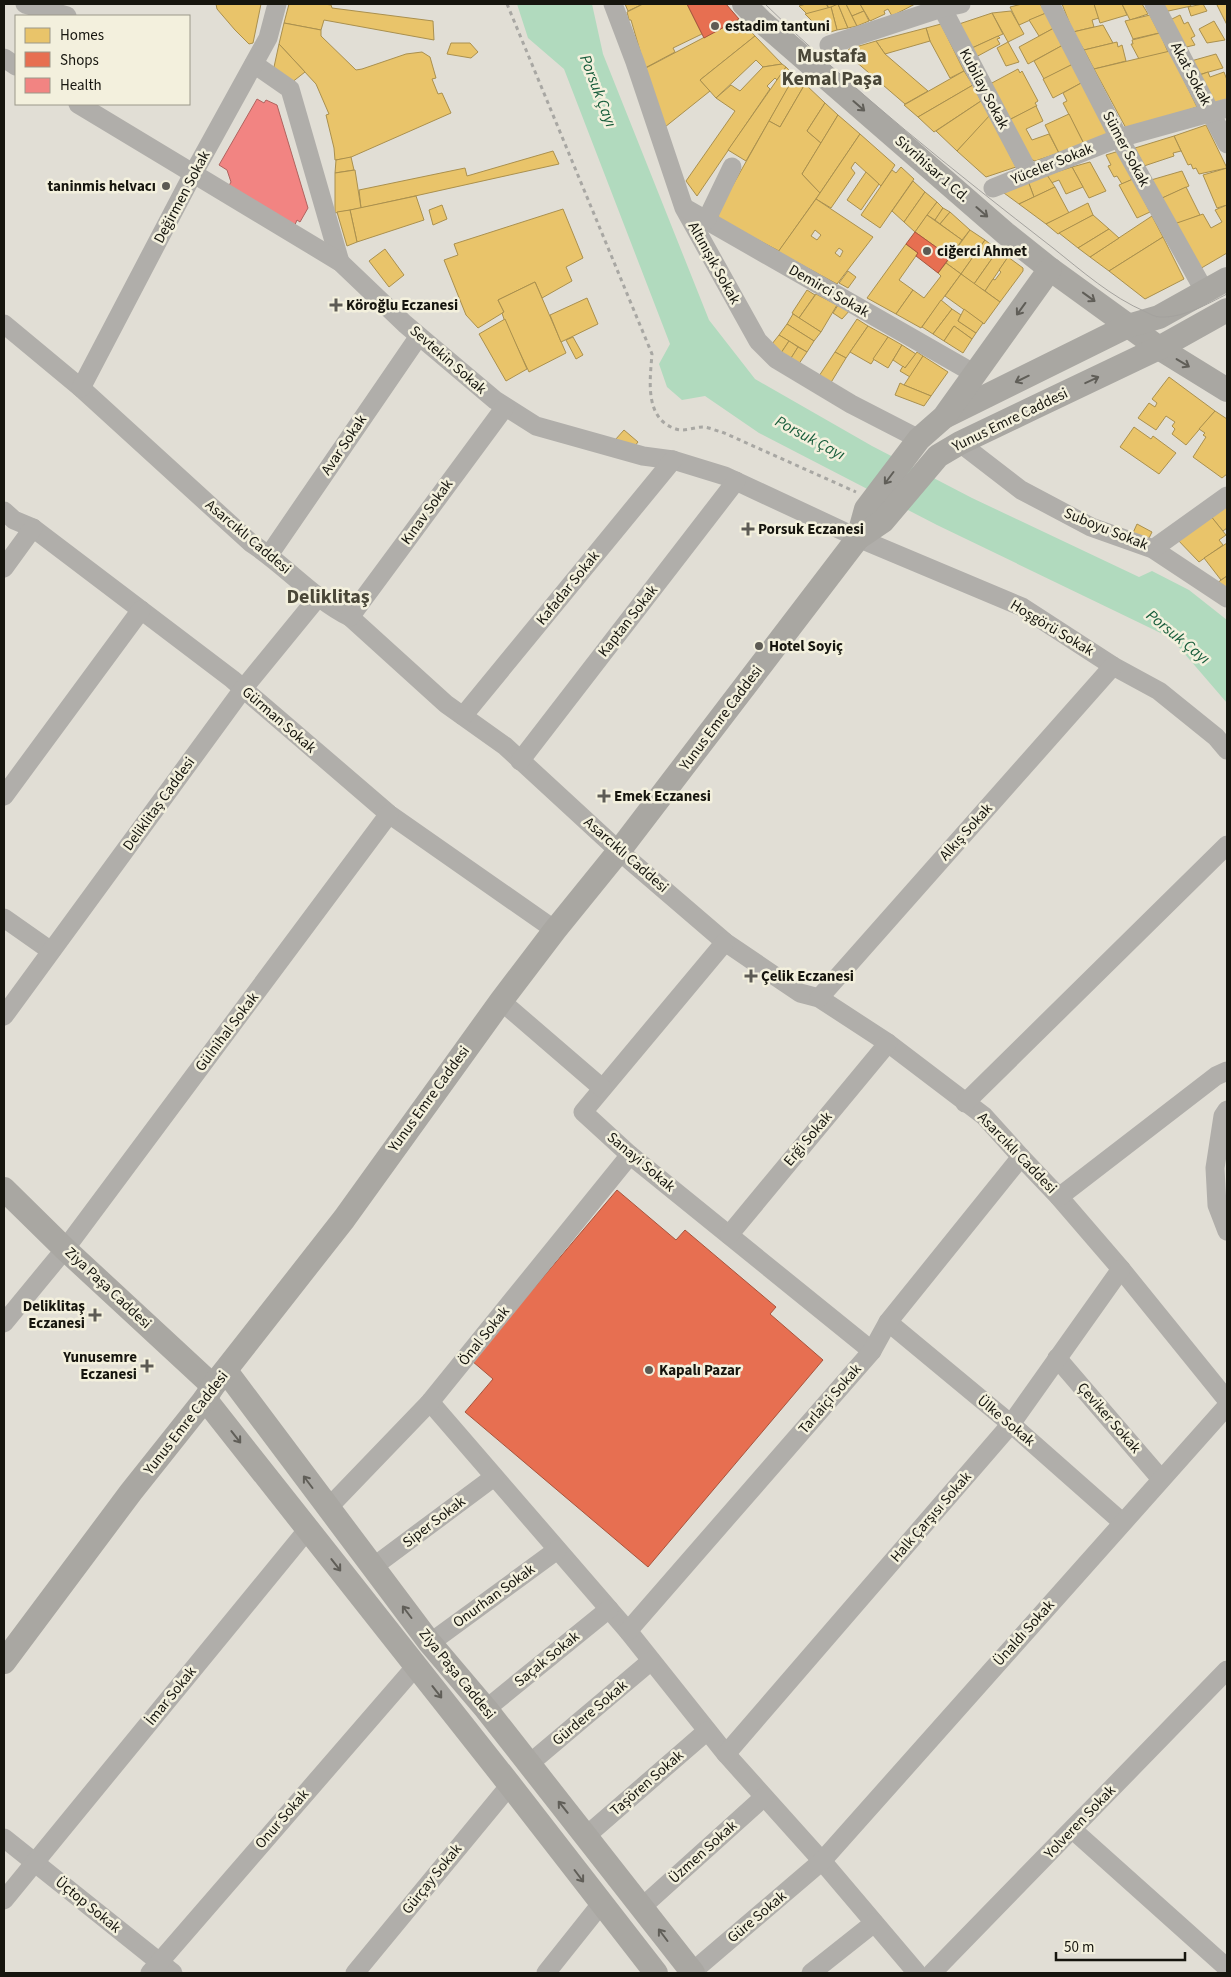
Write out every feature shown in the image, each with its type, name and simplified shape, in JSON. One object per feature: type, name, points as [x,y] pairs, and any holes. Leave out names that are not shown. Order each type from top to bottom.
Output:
[{"type":"main road","name":"Sivrihisar 1 Cd.","points":[[744,4],[761,21],[1005,233],[1050,269],[1159,348],[1227,390]]},
{"type":"main road","name":"Yunus Emre Caddesi","points":[[858,538],[866,509],[919,439],[944,417],[1050,269]]},
{"type":"main road","name":"Yunus Emre Caddesi","points":[[944,417],[1128,326],[1159,317],[1227,279]]},
{"type":"main road","name":"Yunus Emre Caddesi","points":[[4,1662],[131,1492],[344,1219],[500,1001],[619,851],[858,538],[883,521],[908,494],[938,456],[960,443],[1159,348],[1227,310]]},
{"type":"main road","name":"Ziya Paşa Caddesi","points":[[4,1189],[65,1249],[215,1385],[328,1508],[430,1643],[486,1709],[692,1973]]},
{"type":"main road","name":"Ziya Paşa Caddesi","points":[[215,1385],[308,1529],[656,1973]]},
{"type":"street","points":[[25,4],[64,15]]},
{"type":"street","name":"Değirmen Sokak","points":[[80,388],[193,174],[268,38],[278,4]]},
{"type":"street","name":"Altınışık Sokak","points":[[613,4],[635,62],[684,208],[758,341],[776,359],[851,404],[919,439]]},
{"type":"street","points":[[829,45],[941,6],[961,4]]},
{"type":"street","name":"Sümer Sokak","points":[[1050,4],[1119,138],[1205,292]]},
{"type":"street","name":"Akat Sokak","points":[[1154,4],[1219,110],[1227,144]]},
{"type":"street","name":"Kubilay Sokak","points":[[941,6],[1029,173]]},
{"type":"street","points":[[4,58],[15,65]]},
{"type":"street","points":[[254,64],[290,89],[340,262]]},
{"type":"street","name":"Sevtekin Sokak","points":[[80,105],[340,262],[419,336],[494,400],[536,426],[643,456],[673,460],[736,481],[858,538]]},
{"type":"street","name":"Yüceler Sokak","points":[[992,188],[1119,138],[1219,110]]},
{"type":"street","points":[[706,221],[732,166]]},
{"type":"street","name":"Demirci Sokak","points":[[684,208],[975,374]]},
{"type":"street","name":"Asarcıklı Caddesi","points":[[4,324],[80,388],[251,543],[269,555],[331,608],[350,617],[446,704],[505,746],[619,851],[725,942],[800,992],[819,998],[888,1043],[984,1116],[1020,1157],[1060,1197],[1227,1400]]},
{"type":"street","name":"Avar Sokak","points":[[269,555],[419,336]]},
{"type":"street","name":"Kınav Sokak","points":[[350,617],[505,406]]},
{"type":"street","name":"Suboyu Sokak","points":[[960,443],[1021,490],[1091,527],[1153,549],[1227,598]]},
{"type":"street","name":"Kafadar Sokak","points":[[462,716],[673,460]]},
{"type":"street","name":"Kaptan Sokak","points":[[520,761],[736,481]]},
{"type":"street","points":[[1153,549],[1227,496]]},
{"type":"street","name":"Gürman Sokak","points":[[4,511],[14,520],[33,528],[243,689],[389,814],[555,930]]},
{"type":"street","points":[[4,568],[33,528]]},
{"type":"street","name":"Hoşgörü Sokak","points":[[858,538],[1022,607],[1114,666],[1159,690],[1216,736],[1227,750]]},
{"type":"street","name":"Deliklitaş Caddesi","points":[[4,1016],[243,689],[319,596]]},
{"type":"street","points":[[4,796],[141,610]]},
{"type":"street","name":"Alkış Sokak","points":[[819,998],[1114,666]]},
{"type":"street","name":"Gülnihal Sokak","points":[[4,1323],[65,1249],[389,814]]},
{"type":"street","points":[[965,1103],[1227,845]]},
{"type":"street","points":[[4,918],[51,951]]},
{"type":"street","name":"Sanayi Sokak","points":[[725,942],[583,1112],[630,1155],[872,1351]]},
{"type":"street","points":[[500,1001],[602,1088]]},
{"type":"street","name":"Erği Sokak","points":[[729,1235],[888,1043]]},
{"type":"street","points":[[1060,1197],[1216,1076],[1227,1071]]},
{"type":"street","points":[[1227,1110],[1223,1116],[1216,1168],[1217,1206],[1227,1231]]},
{"type":"street","name":"Önal Sokak","points":[[328,1508],[430,1402],[630,1155]]},
{"type":"street","name":"Tarlaiçi Sokak","points":[[628,1631],[872,1351],[888,1322],[1020,1157]]},
{"type":"street","name":"Halk Çarşısı Sokak","points":[[726,1754],[1011,1424],[1121,1269]]},
{"type":"street","name":"Ülke Sokak","points":[[888,1322],[1011,1424],[1122,1522]]},
{"type":"street","name":"Çeviker Sokak","points":[[1057,1358],[1161,1479]]},
{"type":"street","points":[[430,1402],[628,1631],[726,1754],[822,1861],[917,1973]]},
{"type":"street","name":"Ünaldı Sokak","points":[[822,1861],[1227,1406]]},
{"type":"street","name":"Siper Sokak","points":[[373,1567],[494,1477]]},
{"type":"street","name":"İmar Sokak","points":[[4,1900],[308,1529]]},
{"type":"street","name":"Onurhan Sokak","points":[[430,1643],[557,1550]]},
{"type":"street","name":"Saçak Sokak","points":[[486,1709],[609,1609]]},
{"type":"street","name":"Gürdere Sokak","points":[[529,1764],[651,1661]]},
{"type":"street","name":"Onur Sokak","points":[[160,1969],[416,1666]]},
{"type":"street","name":"Yolveren Sokak","points":[[932,1973],[1227,1670]]},
{"type":"street","name":"Taşören Sokak","points":[[586,1836],[707,1730]]},
{"type":"street","name":"Gürçay Sokak","points":[[355,1973],[510,1785]]},
{"type":"street","name":"Üzmen Sokak","points":[[642,1907],[764,1798]]},
{"type":"street","points":[[1073,1830],[1227,1968]]},
{"type":"street","name":"Üçtop Sokak","points":[[4,1838],[35,1862],[160,1969]]},
{"type":"street","name":"Güre Sokak","points":[[692,1973],[822,1861]]},
{"type":"street","points":[[546,1973],[601,1904]]},
{"type":"street","points":[[811,1973],[874,1923]]},
{"type":"path","points":[[507,4],[652,354],[649,388],[652,407],[662,421],[677,430],[704,427],[722,432],[861,495]]},
{"type":"water","name":"Porsuk Çayı","points":[[517,4],[592,4],[603,54],[709,320],[755,379],[872,446],[972,498],[1139,577],[1152,571],[1189,590],[1227,620],[1227,703],[1171,638],[937,525],[759,433],[705,396],[682,400],[667,387],[659,364],[670,344],[564,69],[528,38]]},
{"type":"building: Homes","points":[[216,4],[261,4],[253,43],[249,44],[235,30],[217,9]]},
{"type":"building: Homes","points":[[289,4],[324,4],[331,5],[332,8],[433,21],[434,40],[324,20],[321,30],[284,23]]},
{"type":"building: Homes","points":[[625,4],[643,4],[628,11]]},
{"type":"building: Homes","points":[[643,4],[687,4],[702,34],[673,48],[675,52],[645,68],[627,12]]},
{"type":"building: Homes","points":[[826,4],[829,9],[807,14],[799,6]]},
{"type":"building: Homes","points":[[827,4],[840,4],[829,9]]},
{"type":"building: Homes","points":[[838,4],[848,28],[837,30],[831,7]]},
{"type":"building: Homes","points":[[838,4],[846,4],[857,26],[848,28]]},
{"type":"building: Homes","points":[[846,4],[860,4],[864,11],[852,16]]},
{"type":"building: Homes","points":[[860,4],[915,4],[892,16],[888,9],[884,11],[885,14],[870,21]]},
{"type":"building: Homes","points":[[1022,4],[1040,4],[1046,13],[1019,25],[1010,7]]},
{"type":"building: Homes","points":[[1062,4],[1094,4],[1099,18],[1092,20],[1094,27],[1073,32]]},
{"type":"building: Homes","points":[[1094,4],[1122,4],[1127,15],[1100,23]]},
{"type":"building: Homes","points":[[1122,4],[1142,4],[1148,14],[1130,20]]},
{"type":"building: Homes","points":[[1161,4],[1190,4],[1191,6],[1164,12]]},
{"type":"building: Homes","points":[[1203,4],[1207,11],[1191,16],[1188,7]]},
{"type":"building: Homes","points":[[1227,4],[1227,25],[1217,5]]},
{"type":"building: Homes","points":[[831,7],[837,30],[827,33],[823,32],[805,14]]},
{"type":"building: Homes","points":[[864,11],[869,21],[857,26],[852,16]]},
{"type":"building: Homes","points":[[1011,11],[1024,34],[1008,42],[992,13]]},
{"type":"building: Homes","points":[[992,13],[1003,34],[972,48],[959,24]]},
{"type":"building: Homes","points":[[1046,13],[1054,28],[1039,36],[1029,20]]},
{"type":"building: Homes","points":[[1150,15],[1159,33],[1133,39],[1125,21]]},
{"type":"building: Homes","points":[[1180,15],[1184,24],[1188,22],[1195,36],[1191,38],[1195,45],[1182,48],[1168,21]]},
{"type":"building: Homes","points":[[739,19],[755,36],[700,80],[710,91],[665,127],[644,69]]},
{"type":"building: Homes","points":[[1214,21],[1225,40],[1207,43],[1199,29]]},
{"type":"building: Homes","points":[[284,23],[321,30],[321,36],[356,70],[406,54],[422,52],[430,57],[436,78],[432,79],[438,94],[442,93],[451,113],[349,158],[335,160],[326,115],[329,114],[316,84],[279,44]]},
{"type":"building: Homes","points":[[941,24],[964,71],[950,78],[930,41],[926,28]]},
{"type":"building: Homes","points":[[1103,25],[1113,43],[1084,50],[1073,32]]},
{"type":"building: Homes","points":[[926,28],[930,41],[885,54],[876,41]]},
{"type":"building: Homes","points":[[1054,28],[1063,45],[1028,64],[1019,47]]},
{"type":"building: Homes","points":[[1160,33],[1168,52],[1139,59],[1131,44],[1133,44],[1132,40]]},
{"type":"building: Homes","points":[[755,36],[782,64],[763,67],[756,60],[716,98],[700,80]]},
{"type":"building: Homes","points":[[998,36],[1000,38],[997,39],[1000,44],[976,57],[972,48]]},
{"type":"building: Homes","points":[[876,41],[885,54],[928,91],[905,104],[847,54],[849,49]]},
{"type":"building: Homes","points":[[1008,42],[1019,62],[1006,66],[997,48]]},
{"type":"building: Homes","points":[[1117,42],[1118,47],[1122,45],[1126,61],[1094,69],[1084,50]]},
{"type":"building: Homes","points":[[451,43],[470,43],[478,52],[471,58],[447,54]]},
{"type":"building: Homes","points":[[279,44],[305,72],[291,83],[274,67]]},
{"type":"building: Homes","points":[[1063,45],[1073,64],[1044,79],[1034,61]]},
{"type":"building: Homes","points":[[1170,51],[1197,107],[1127,130],[1094,69]]},
{"type":"building: Homes","points":[[1216,54],[1223,68],[1198,75],[1191,61]]},
{"type":"building: Homes","points":[[782,64],[786,67],[777,80],[775,78],[767,86],[770,89],[697,196],[686,181],[735,111],[716,98],[731,85],[740,91],[763,67]]},
{"type":"building: Homes","points":[[1073,64],[1083,82],[1053,98],[1043,79]]},
{"type":"building: Homes","points":[[786,67],[795,76],[746,161],[728,150]]},
{"type":"building: Homes","points":[[1018,69],[1020,73],[1022,71],[1038,101],[1035,103],[1037,106],[1009,120],[990,84]]},
{"type":"building: Homes","points":[[964,71],[973,85],[918,117],[904,105]]},
{"type":"building: Homes","points":[[1208,72],[1210,77],[1224,72],[1227,80],[1227,100],[1212,105],[1197,76]]},
{"type":"building: Homes","points":[[795,75],[805,84],[780,127],[769,121]]},
{"type":"building: Homes","points":[[1083,82],[1111,135],[1084,144],[1063,103],[1067,101],[1063,93]]},
{"type":"building: Homes","points":[[805,84],[825,103],[807,131],[821,143],[802,174],[820,193],[779,251],[726,223],[716,215],[769,121],[780,127]]},
{"type":"building: Homes","points":[[973,85],[981,101],[934,132],[918,117]]},
{"type":"building: Homes","points":[[981,101],[990,116],[957,151],[936,131]]},
{"type":"building: Homes","points":[[825,103],[838,115],[821,143],[807,131]]},
{"type":"building: Homes","points":[[1036,106],[1043,121],[1026,129],[1032,140],[1049,134],[1059,153],[1035,161],[1030,159],[1009,120]]},
{"type":"building: Homes","points":[[1069,114],[1084,144],[1059,153],[1045,125]]},
{"type":"building: Homes","points":[[838,115],[860,134],[820,193],[802,174]]},
{"type":"building: Homes","points":[[990,115],[1016,167],[986,177],[957,151]]},
{"type":"building: Homes","points":[[1206,125],[1227,168],[1199,174],[1196,168],[1193,169],[1191,164],[1188,165],[1174,136]]},
{"type":"building: Homes","points":[[860,134],[895,165],[881,186],[855,162],[851,168],[855,173],[831,208],[816,199]]},
{"type":"building: Homes","points":[[1174,136],[1181,151],[1173,153],[1174,156],[1144,166],[1135,148]]},
{"type":"building: Homes","points":[[553,151],[559,164],[361,208],[359,190],[465,168],[467,176]]},
{"type":"building: Homes","points":[[1119,151],[1133,179],[1122,184],[1117,176],[1114,177],[1108,166],[1111,165],[1106,155]]},
{"type":"building: Homes","points":[[351,157],[354,170],[335,173],[336,160]]},
{"type":"building: Homes","points":[[1090,162],[1106,191],[1089,198],[1072,167]]},
{"type":"building: Homes","points":[[901,167],[914,179],[880,228],[861,215],[892,170],[896,173]]},
{"type":"building: Homes","points":[[1072,167],[1083,187],[1066,194],[1059,180],[1051,183],[1047,175]]},
{"type":"building: Homes","points":[[1227,168],[1227,205],[1217,208],[1203,175]]},
{"type":"building: Homes","points":[[355,170],[361,208],[335,213],[335,173]]},
{"type":"building: Homes","points":[[1182,171],[1189,186],[1160,199],[1151,180]]},
{"type":"building: Homes","points":[[866,172],[879,184],[861,210],[847,200]]},
{"type":"building: Homes","points":[[1047,175],[1055,187],[1034,197],[1028,181]]},
{"type":"building: Homes","points":[[1133,179],[1150,212],[1137,218],[1119,185]]},
{"type":"building: Homes","points":[[913,181],[925,192],[904,222],[892,211]]},
{"type":"building: Homes","points":[[1028,181],[1034,197],[1019,204],[1004,193]]},
{"type":"building: Homes","points":[[1055,187],[1069,213],[1046,224],[1019,204]]},
{"type":"building: Homes","points":[[1186,187],[1200,215],[1174,225],[1160,199]]},
{"type":"building: Homes","points":[[925,192],[937,202],[915,232],[904,222]]},
{"type":"building: Homes","points":[[416,196],[424,220],[357,242],[350,210]]},
{"type":"building: Homes","points":[[816,199],[873,237],[837,284],[778,252]],"holes":[[[815,230],[821,235],[817,240],[811,236]],[[839,248],[843,251],[840,257],[835,253]]]},
{"type":"building: Homes","points":[[937,202],[943,208],[935,220],[927,215]]},
{"type":"building: Homes","points":[[1088,203],[1093,215],[1058,234],[1046,224]]},
{"type":"building: Homes","points":[[442,205],[447,219],[433,225],[429,210]]},
{"type":"building: Homes","points":[[1227,205],[1227,253],[1198,270],[1174,224],[1203,214],[1211,228],[1222,222],[1215,210]]},
{"type":"building: Homes","points":[[943,208],[950,212],[940,224],[935,220]]},
{"type":"building: Homes","points":[[563,209],[583,258],[566,267],[572,281],[542,298],[535,282],[498,300],[504,312],[478,328],[466,315],[444,260],[458,255],[454,244]]},
{"type":"building: Homes","points":[[350,210],[357,242],[347,246],[337,212]]},
{"type":"building: Homes","points":[[950,212],[970,230],[962,240],[940,224]]},
{"type":"building: Homes","points":[[927,215],[962,240],[950,257],[915,232]]},
{"type":"building: Homes","points":[[1093,215],[1109,229],[1078,248],[1059,233]]},
{"type":"building: Homes","points":[[1152,216],[1163,237],[1109,271],[1090,257]]},
{"type":"building: Homes","points":[[1109,229],[1119,238],[1090,257],[1078,248]]},
{"type":"building: Homes","points":[[970,230],[985,240],[961,274],[946,263]]},
{"type":"building: Homes","points":[[1163,237],[1184,279],[1145,299],[1109,271]]},
{"type":"building: Homes","points":[[985,240],[998,250],[974,284],[961,274]]},
{"type":"building: Homes","points":[[906,244],[918,253],[899,280],[913,290],[896,314],[867,298]]},
{"type":"building: Homes","points":[[385,249],[404,275],[389,287],[369,261]]},
{"type":"building: Homes","points":[[998,250],[1008,257],[985,291],[974,284]]},
{"type":"building: Homes","points":[[1008,257],[1023,268],[1023,271],[1000,302],[985,291],[993,279],[995,280],[1001,272],[999,270]]},
{"type":"building: Homes","points":[[946,263],[961,274],[921,328],[896,314],[913,290],[924,298],[941,276],[938,273]]},
{"type":"building: Homes","points":[[848,271],[856,277],[848,288],[839,283]]},
{"type":"building: Homes","points":[[961,274],[1000,302],[984,324],[945,296]]},
{"type":"building: Homes","points":[[535,282],[566,353],[529,372],[504,319],[502,313],[504,312],[498,300]]},
{"type":"building: Homes","points":[[807,290],[815,295],[799,318],[792,313]]},
{"type":"building: Homes","points":[[816,294],[837,305],[821,332],[799,318]]},
{"type":"building: Homes","points":[[587,298],[598,324],[561,342],[550,315]]},
{"type":"building: Homes","points":[[941,300],[952,309],[933,334],[922,327]]},
{"type":"building: Homes","points":[[840,302],[851,309],[842,319],[833,313]]},
{"type":"building: Homes","points":[[952,309],[961,315],[958,321],[976,333],[972,339],[954,326],[944,341],[933,334]]},
{"type":"building: Homes","points":[[964,309],[983,323],[976,333],[958,321]]},
{"type":"building: Homes","points":[[793,314],[821,332],[814,341],[787,324]]},
{"type":"building: Homes","points":[[505,319],[527,369],[506,381],[479,334]]},
{"type":"building: Homes","points":[[857,319],[868,326],[846,358],[835,352]]},
{"type":"building: Homes","points":[[787,324],[814,341],[807,352],[779,335]]},
{"type":"building: Homes","points":[[868,326],[888,337],[871,364],[850,352]]},
{"type":"building: Homes","points":[[954,326],[972,339],[963,353],[944,341]]},
{"type":"building: Homes","points":[[779,335],[789,341],[779,356],[768,349]]},
{"type":"building: Homes","points":[[573,337],[583,355],[576,359],[566,340]]},
{"type":"building: Homes","points":[[888,337],[902,345],[888,368],[873,359]]},
{"type":"building: Homes","points":[[789,341],[798,347],[788,363],[779,356]]},
{"type":"building: Homes","points":[[902,345],[916,354],[905,368],[893,360]]},
{"type":"building: Homes","points":[[798,347],[807,352],[796,368],[788,363]]},
{"type":"building: Homes","points":[[835,352],[846,358],[827,389],[815,382]]},
{"type":"building: Homes","points":[[917,352],[923,356],[910,377],[900,371],[903,366],[905,368]]},
{"type":"building: Homes","points":[[923,356],[948,372],[931,396],[904,385]]},
{"type":"building: Homes","points":[[1169,377],[1215,411],[1186,445],[1172,434],[1175,429],[1172,426],[1175,422],[1166,416],[1156,430],[1138,418],[1149,403],[1155,407],[1157,403],[1152,399]]},
{"type":"building: Homes","points":[[900,383],[931,396],[924,406],[895,395]]},
{"type":"building: Homes","points":[[1215,411],[1227,419],[1227,474],[1222,478],[1193,457],[1206,437],[1203,435],[1205,433],[1199,429]]},
{"type":"building: Homes","points":[[1134,427],[1151,439],[1153,436],[1176,453],[1159,474],[1120,447]]},
{"type":"building: Homes","points":[[624,430],[638,442],[634,447],[615,440]]},
{"type":"building: Homes","points":[[1227,500],[1227,528],[1223,531],[1208,513]]},
{"type":"building: Homes","points":[[1210,515],[1226,535],[1219,540],[1223,545],[1199,562],[1176,538]]},
{"type":"building: Homes","points":[[1137,524],[1152,532],[1147,542],[1132,535]]},
{"type":"building: Homes","points":[[1227,543],[1227,576],[1221,580],[1204,558]]},
{"type":"building: Homes","points":[[1227,576],[1227,591],[1217,583]]},
{"type":"building: Shops","points":[[687,4],[726,4],[739,19],[704,38]]},
{"type":"building: Shops","points":[[915,232],[950,257],[938,273],[916,256],[918,253],[906,244]]},
{"type":"building: Shops","name":"Kapalı Pazar","points":[[617,1190],[676,1240],[685,1230],[776,1307],[770,1314],[823,1360],[648,1567],[465,1412],[493,1379],[472,1361]]},
{"type":"building: Health","points":[[257,99],[264,103],[266,100],[277,105],[308,208],[300,222],[297,220],[294,227],[226,191],[231,182],[227,170],[219,165]]},
{"type":"tram line","points":[[765,4],[799,37],[905,130],[1086,274],[1121,299],[1154,316],[1169,317],[1195,310],[1227,294]]},
{"type":"place","name":"estadim tantuni","points":[[715,26]]},
{"type":"place","name":"taninmis helvacı","points":[[166,186]]},
{"type":"place","name":"ciğerci Ahmet","points":[[927,251]]},
{"type":"place","name":"Köroğlu Eczanesi","points":[[336,305]]},
{"type":"place","name":"Porsuk Eczanesi","points":[[748,529]]},
{"type":"place","name":"Hotel Soyiç","points":[[759,646]]},
{"type":"place","name":"Emek Eczanesi","points":[[604,796]]},
{"type":"place","name":"Çelik Eczanesi","points":[[751,976]]},
{"type":"place","name":"Deliklitaş Eczanesi","points":[[95,1315]]},
{"type":"place","name":"Yunusemre Eczanesi","points":[[147,1366]]},
{"type":"place","name":"Kapalı Pazar","points":[[649,1370]]},
{"type":"district","name":"Mustafa Kemal Paşa","points":[[832,68]]},
{"type":"district","name":"Deliklitaş","points":[[328,597]]}]
